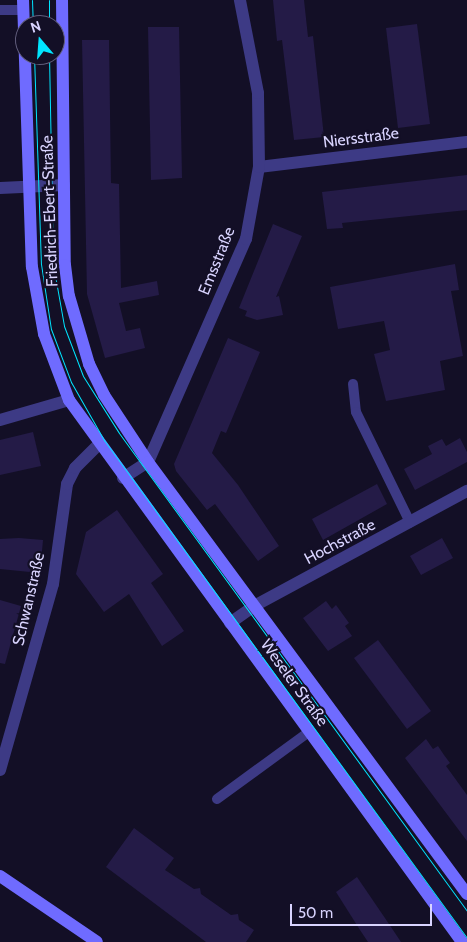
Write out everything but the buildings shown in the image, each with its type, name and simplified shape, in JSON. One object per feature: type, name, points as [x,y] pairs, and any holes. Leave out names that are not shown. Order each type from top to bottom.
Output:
[{"type":"main road","name":"Friedrich-Ebert-Straße","points":[[62,0],[65,265],[78,328],[104,395],[148,462]]},
{"type":"main road","name":"Friedrich-Ebert-Straße","points":[[23,5],[29,186],[36,300],[55,366],[69,400],[99,444]]},
{"type":"main road","name":"Weseler Straße","points":[[99,444],[462,942]]},
{"type":"main road","name":"Weseler Straße","points":[[148,462],[256,605],[467,894]]},
{"type":"main road","points":[[0,876],[97,942]]},
{"type":"street","name":"Emsstraße","points":[[148,462],[246,239],[258,167],[258,94],[240,0]]},
{"type":"street","name":"Niersstraße","points":[[258,167],[467,142]]},
{"type":"street","points":[[0,188],[64,185]]},
{"type":"street","points":[[0,420],[69,400]]},
{"type":"street","name":"Schwanstraße","points":[[0,770],[53,584],[67,484],[75,468],[99,444]]},
{"type":"street","points":[[123,478],[148,462]]},
{"type":"street","name":"Hochstraße","points":[[230,623],[256,605],[467,491]]},
{"type":"lane","points":[[0,10],[23,5]]},
{"type":"lane","points":[[353,384],[356,412],[410,522]]},
{"type":"lane","points":[[216,799],[309,732]]},
{"type":"tram line","points":[[32,0],[33,15]]},
{"type":"tram line","points":[[49,0],[49,15]]},
{"type":"tram line","points":[[34,65],[41,264],[51,329],[71,382],[104,440],[467,938]]},
{"type":"tram line","points":[[49,65],[53,264],[64,326],[83,376],[119,433],[467,911]]}]
